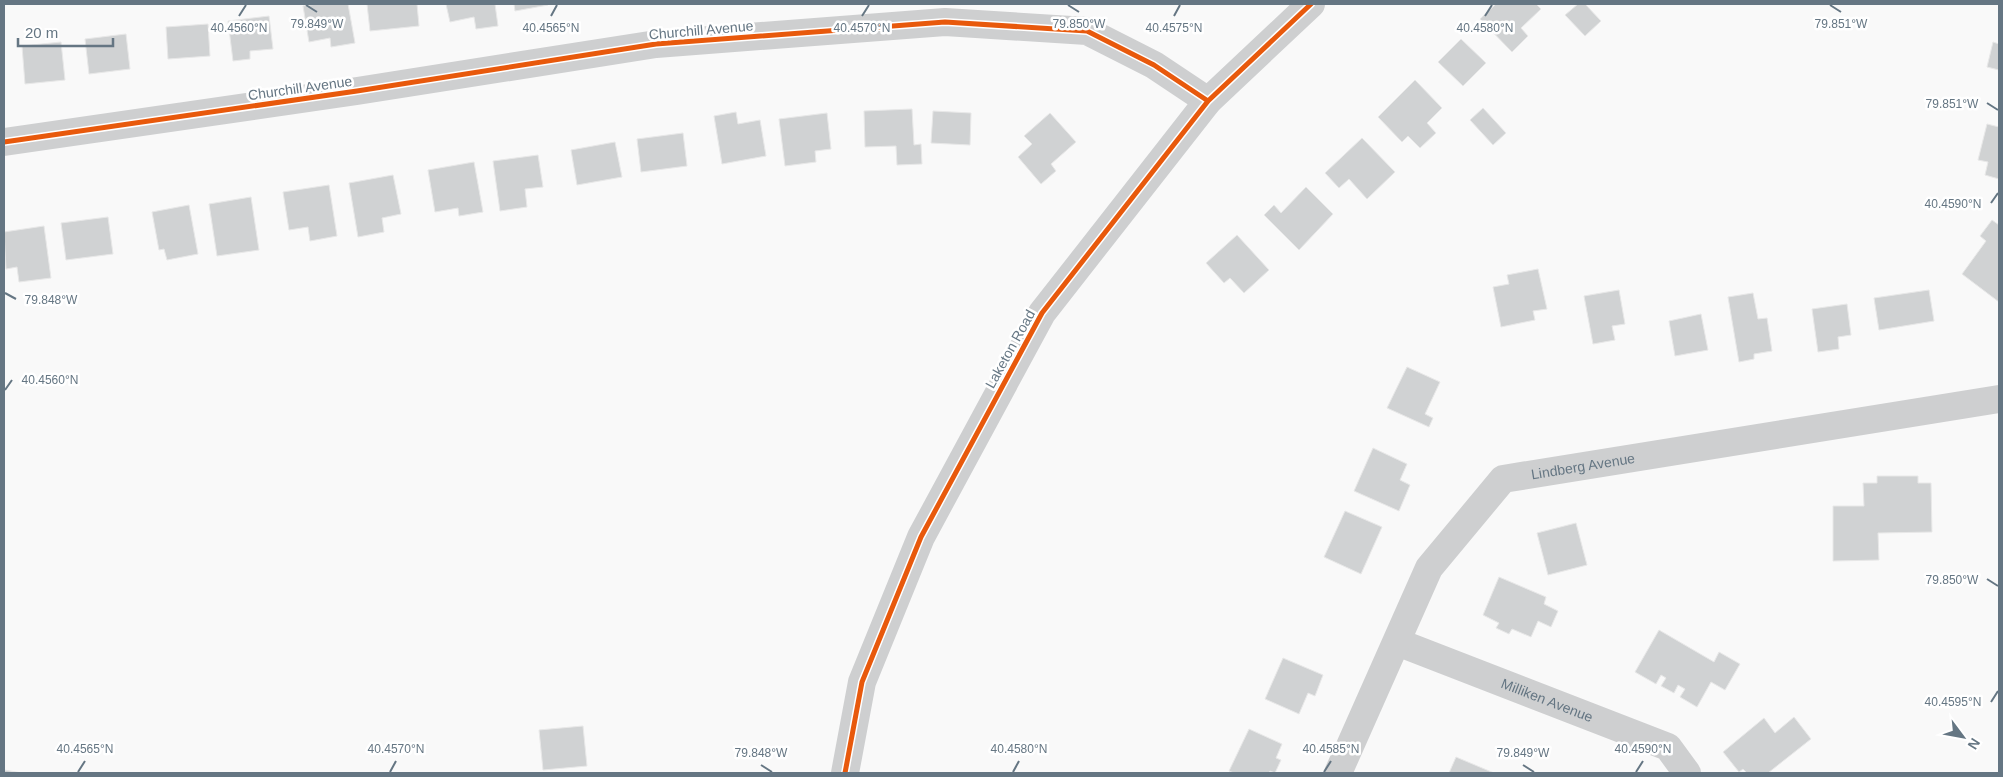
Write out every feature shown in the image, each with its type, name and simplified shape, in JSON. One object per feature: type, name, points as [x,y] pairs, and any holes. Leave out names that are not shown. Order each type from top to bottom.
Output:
[{"type":"street","name":"Laketon Road","points":[[845,773],[862,682],[926,528],[1042,313],[1208,101],[1311,4]]},
{"type":"street","name":"Churchill Avenue","points":[[4,142],[348,92],[656,44],[945,22],[1087,31],[1154,65],[1208,101]]},
{"type":"street","name":"Lindberg Avenue","points":[[1338,773],[1429,568],[1503,479],[1999,399]]},
{"type":"street","name":"Milliken Avenue","points":[[1397,642],[1668,747],[1687,773]]},
{"type":"building","points":[[348,4],[355,43],[331,47],[330,38],[309,42],[303,6]]},
{"type":"building","points":[[367,4],[417,4],[419,26],[370,31]]},
{"type":"building","points":[[446,4],[495,4],[498,26],[476,29],[474,17],[450,22]]},
{"type":"building","points":[[514,4],[547,4],[548,5],[515,11]]},
{"type":"building","points":[[1496,4],[1536,4],[1541,9],[1521,28],[1528,36],[1512,52],[1480,19]]},
{"type":"building","points":[[1578,4],[1585,4],[1601,21],[1585,36],[1565,15]]},
{"type":"building","points":[[269,16],[273,49],[250,51],[250,59],[233,61],[228,21]]},
{"type":"building","points":[[208,24],[210,56],[168,59],[166,27]]},
{"type":"building","points":[[126,34],[130,69],[89,74],[85,39]]},
{"type":"building","points":[[1461,39],[1486,63],[1463,86],[1438,62]]},
{"type":"building","points":[[61,42],[65,80],[25,84],[22,46]]},
{"type":"building","points":[[1993,42],[1999,44],[1999,70],[1987,67]]},
{"type":"building","points":[[1415,80],[1442,108],[1427,123],[1436,133],[1420,148],[1408,136],[1402,142],[1378,117]]},
{"type":"building","points":[[1483,108],[1506,133],[1493,145],[1470,120]]},
{"type":"building","points":[[912,109],[914,145],[921,144],[922,164],[897,165],[896,146],[865,147],[864,111]]},
{"type":"building","points":[[933,111],[971,113],[970,145],[931,143]]},
{"type":"building","points":[[736,112],[738,124],[760,120],[766,156],[722,164],[714,116]]},
{"type":"building","points":[[827,113],[831,149],[815,151],[816,162],[785,166],[779,119]]},
{"type":"building","points":[[1050,113],[1076,142],[1051,164],[1056,171],[1041,184],[1018,157],[1032,144],[1024,136]]},
{"type":"building","points":[[1987,124],[1999,127],[1999,179],[1985,175],[1988,162],[1978,160]]},
{"type":"building","points":[[683,133],[687,166],[641,172],[637,139]]},
{"type":"building","points":[[1362,138],[1395,172],[1367,199],[1349,179],[1339,188],[1325,173]]},
{"type":"building","points":[[615,142],[622,177],[577,185],[571,150]]},
{"type":"building","points":[[538,155],[543,187],[525,189],[527,207],[500,211],[493,161]]},
{"type":"building","points":[[474,162],[483,212],[459,216],[458,208],[435,212],[428,170]]},
{"type":"building","points":[[393,175],[401,214],[382,218],[384,232],[358,237],[349,183]]},
{"type":"building","points":[[329,185],[337,236],[310,241],[308,227],[289,230],[283,192]]},
{"type":"building","points":[[1306,187],[1333,214],[1299,250],[1264,215],[1274,205],[1281,213]]},
{"type":"building","points":[[251,197],[259,250],[217,256],[209,204]]},
{"type":"building","points":[[189,205],[198,254],[167,260],[164,249],[159,250],[152,212]]},
{"type":"building","points":[[108,217],[113,254],[66,260],[61,223]]},
{"type":"building","points":[[1992,220],[1999,225],[1999,302],[1962,274],[1986,241],[1980,236]]},
{"type":"building","points":[[44,226],[51,278],[19,282],[17,267],[6,269],[4,232]]},
{"type":"building","points":[[1237,235],[1269,270],[1244,293],[1230,278],[1224,283],[1206,263]]},
{"type":"building","points":[[1538,269],[1547,309],[1533,311],[1535,320],[1501,327],[1493,287],[1509,284],[1507,275]]},
{"type":"building","points":[[1619,290],[1625,324],[1612,326],[1615,340],[1593,344],[1584,296]]},
{"type":"building","points":[[1929,290],[1934,321],[1879,330],[1874,298]]},
{"type":"building","points":[[1753,293],[1758,319],[1767,318],[1772,351],[1754,354],[1754,359],[1739,362],[1728,297]]},
{"type":"building","points":[[1847,304],[1851,335],[1838,337],[1839,349],[1818,352],[1812,309]]},
{"type":"building","points":[[1701,314],[1708,350],[1675,356],[1669,321]]},
{"type":"building","points":[[1407,367],[1440,382],[1425,414],[1433,418],[1429,427],[1387,408]]},
{"type":"building","points":[[1373,448],[1407,464],[1400,480],[1410,485],[1399,511],[1354,491]]},
{"type":"building","points":[[1877,476],[1918,476],[1918,483],[1931,483],[1932,532],[1878,533],[1879,560],[1833,561],[1833,506],[1864,506],[1863,483],[1877,483]]},
{"type":"building","points":[[1345,511],[1382,527],[1361,574],[1324,557]]},
{"type":"building","points":[[1576,523],[1587,565],[1548,575],[1537,533]]},
{"type":"building","points":[[1499,577],[1546,597],[1544,604],[1558,611],[1551,627],[1538,621],[1531,637],[1512,629],[1509,634],[1496,628],[1499,623],[1483,615]]},
{"type":"building","points":[[1659,630],[1714,662],[1719,652],[1740,664],[1725,690],[1711,682],[1697,707],[1680,697],[1685,689],[1678,685],[1674,693],[1661,686],[1666,678],[1661,675],[1656,684],[1635,672]]},
{"type":"building","points":[[1283,658],[1323,675],[1315,696],[1308,693],[1299,714],[1265,699]]},
{"type":"building","points":[[1794,717],[1811,739],[1768,773],[1747,773],[1743,769],[1739,772],[1723,752],[1764,718],[1775,733]]},
{"type":"building","points":[[583,726],[587,766],[543,770],[539,730]]},
{"type":"building","points":[[1249,729],[1282,744],[1276,758],[1281,760],[1275,773],[1270,771],[1269,773],[1234,773],[1229,771]]},
{"type":"building","points":[[1456,757],[1494,773],[1449,773]]},
{"type":"building","points":[[4,770],[22,773],[4,773]]},
{"type":"cycle path","points":[[845,773],[862,682],[921,537],[1042,313],[1208,101],[1311,4]]},
{"type":"cycle path","points":[[4,142],[357,91],[656,44],[945,22],[1087,31],[1154,65],[1208,101]]}]
